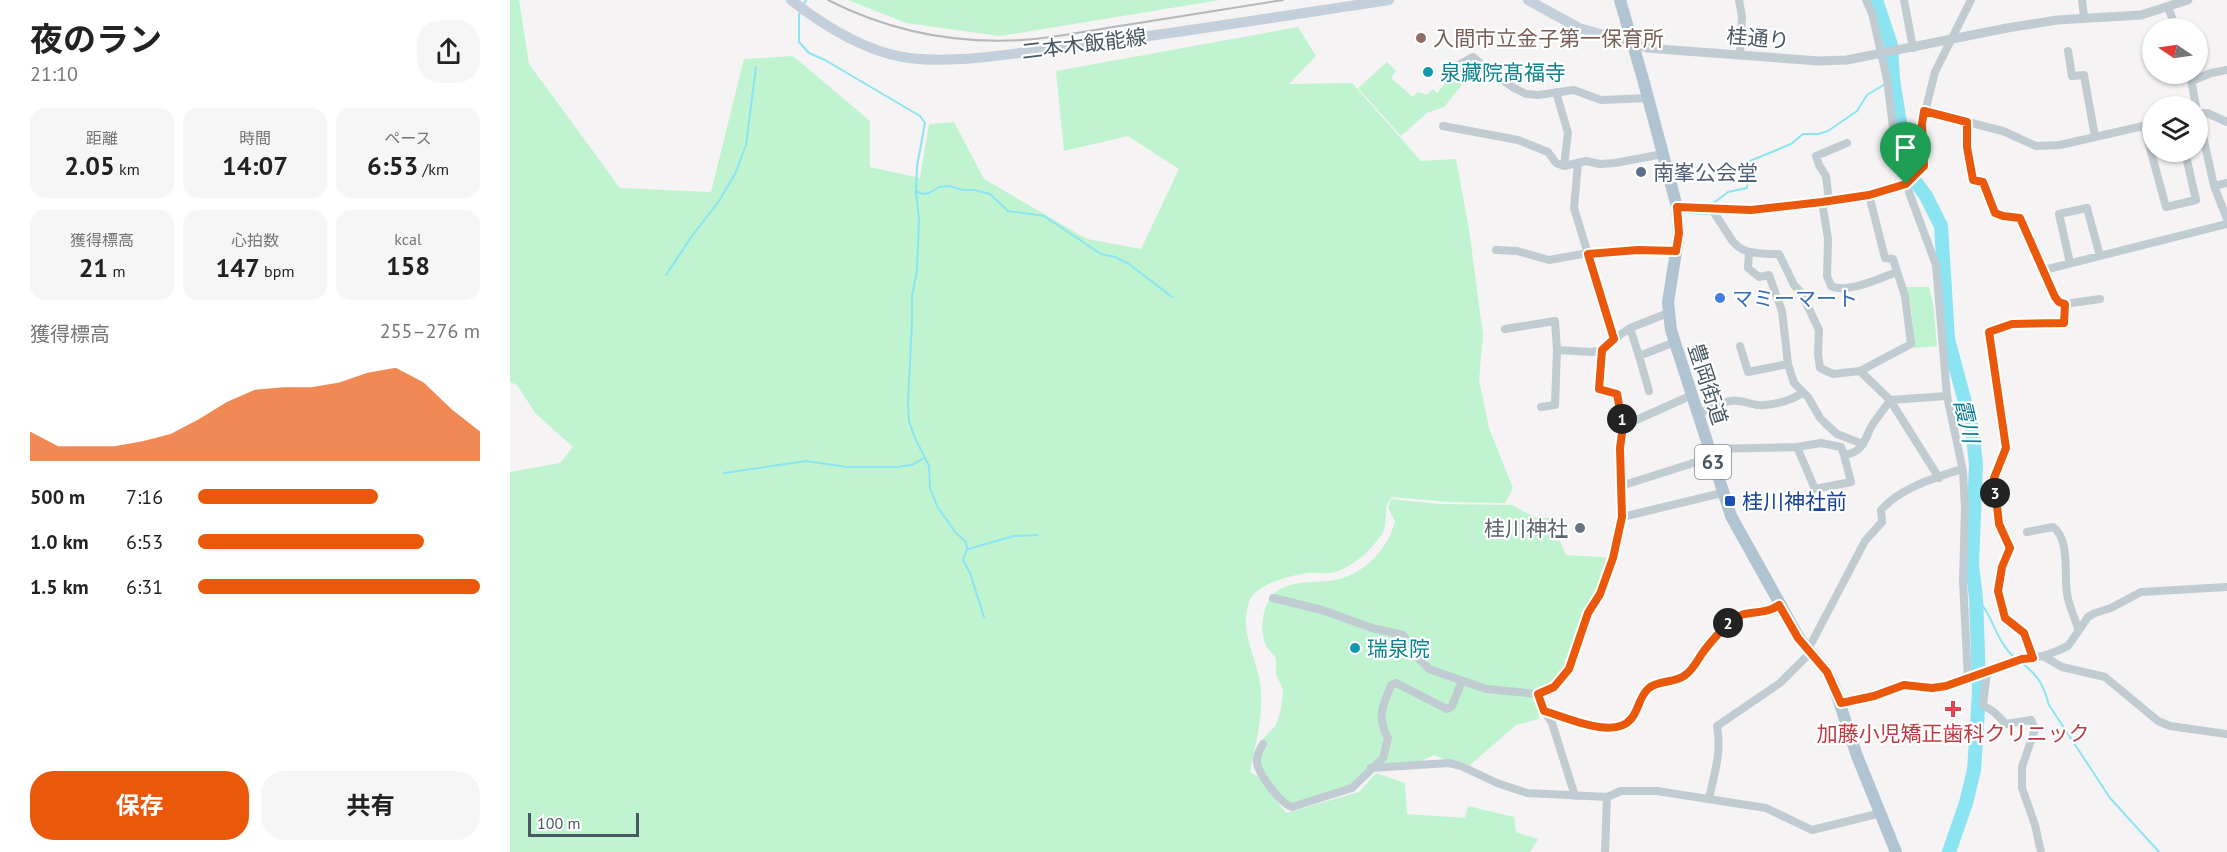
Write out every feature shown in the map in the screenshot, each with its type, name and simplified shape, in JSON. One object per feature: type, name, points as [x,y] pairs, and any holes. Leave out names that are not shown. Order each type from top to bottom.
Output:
[{"type":"main road","name":"二本木飯能線","points":[[798,6],[846,36],[888,54],[919,59],[940,59],[1097,44],[1389,0]]},
{"type":"main road","points":[[1527,0],[1548,5],[1580,28],[1632,43]]},
{"type":"main road","name":"豊岡街道","points":[[1620,0],[1677,207],[1679,233],[1669,291],[1668,313],[1722,493],[1731,516],[1798,638],[1827,672],[1841,703],[1857,756],[1896,852]]},
{"type":"street","points":[[1739,0],[1742,16],[1740,54]]},
{"type":"street","points":[[1866,0],[1872,13],[1881,53],[1893,133],[1906,184],[1936,265],[1947,396],[1962,469],[1965,508],[1963,581],[1970,679]]},
{"type":"street","points":[[1904,0],[1913,48],[2007,28],[2084,17],[2131,16],[2165,9],[2188,0]]},
{"type":"street","points":[[1677,207],[1751,210],[1869,195],[1906,184],[1922,170],[1922,124],[1935,72],[1971,0]]},
{"type":"street","points":[[2082,0],[2084,17]]},
{"type":"street","points":[[2158,0],[2170,18]]},
{"type":"street","name":"桂通り","points":[[1632,43],[1647,48],[1833,61],[1913,48]]},
{"type":"street","points":[[2068,51],[2072,76],[2084,75],[2095,137]]},
{"type":"street","points":[[1451,69],[1473,57],[1514,88],[1526,94],[1538,95],[1574,90],[1601,100],[1648,98]]},
{"type":"street","points":[[2208,74],[2227,70]]},
{"type":"street","points":[[1556,92],[1568,133],[1564,166]]},
{"type":"street","points":[[1924,111],[2003,131],[2036,146],[2060,145],[2142,126]]},
{"type":"street","points":[[2227,122],[2207,113],[2198,113],[2214,186],[2227,219]]},
{"type":"street","points":[[1967,122],[1967,147],[1973,180],[1983,182],[1995,213],[2020,218],[2055,297],[2059,302],[2065,304],[2100,299]]},
{"type":"street","points":[[1443,126],[1518,140],[1548,152],[1556,163],[1564,166],[1586,161],[1600,164],[1615,163],[1663,154]]},
{"type":"street","points":[[1847,143],[1816,156],[1826,176],[1827,276],[1831,286],[1835,289],[1860,286],[1898,272]]},
{"type":"street","points":[[2156,162],[2166,207],[2196,200],[2187,162]]},
{"type":"street","points":[[1578,163],[1574,208],[1614,339]]},
{"type":"street","points":[[2214,186],[2227,183]]},
{"type":"street","points":[[1711,209],[1731,240],[1742,252],[1779,254],[1819,330],[1820,368],[1833,374],[1860,371],[1911,344],[1907,305],[1898,272],[1893,259],[1885,258],[1869,195]]},
{"type":"street","points":[[2070,263],[2059,214],[2087,208],[2100,256]]},
{"type":"street","points":[[2044,270],[2227,224]]},
{"type":"street","points":[[1496,250],[1517,251],[1549,260],[1638,250],[1676,251]]},
{"type":"street","points":[[1749,253],[1748,268],[1759,277],[1769,275],[1774,287],[1782,315],[1788,364],[1794,383],[1814,404],[1820,418],[1838,434],[1863,444]]},
{"type":"street","points":[[2033,658],[2024,633],[2005,618],[1998,591],[2002,567],[2010,548],[1999,524],[1994,478],[2006,448],[1989,332],[2012,324],[2064,323],[2065,304]]},
{"type":"street","points":[[1557,350],[1592,352],[1602,350],[1630,328],[1668,313]]},
{"type":"street","points":[[1505,328],[1555,321],[1557,350],[1555,405],[1541,406]]},
{"type":"street","points":[[1630,328],[1649,391]]},
{"type":"street","points":[[1639,356],[1675,342]]},
{"type":"street","points":[[1740,346],[1748,372],[1788,364]]},
{"type":"street","points":[[1273,598],[1322,610],[1372,628],[1403,635],[1418,658],[1429,669],[1486,689],[1538,694],[1554,687],[1574,659],[1588,613],[1609,573],[1622,517],[1620,448],[1623,426],[1617,394],[1599,389],[1602,350]]},
{"type":"street","points":[[1860,371],[1890,400],[1939,478]]},
{"type":"street","points":[[1698,415],[1709,408],[1730,401],[1738,400],[1758,405],[1794,399],[1802,393]]},
{"type":"street","points":[[1623,426],[1692,395]]},
{"type":"street","points":[[1890,400],[1947,396]]},
{"type":"street","points":[[1844,455],[1851,454],[1867,441],[1870,429],[1890,400]]},
{"type":"street","points":[[1621,486],[1710,453],[1821,444],[1841,447],[1851,482],[1815,489],[1797,447]]},
{"type":"street","points":[[1710,799],[1714,772],[1719,759],[1717,726],[1780,683],[1809,650],[1865,542],[1882,522],[1881,510],[1900,493],[1962,469]]},
{"type":"street","points":[[1622,517],[1722,493]]},
{"type":"street","points":[[2027,532],[2053,527],[2061,536],[2066,566],[2067,596],[2078,629]]},
{"type":"street","points":[[1841,703],[1874,696],[1904,685],[1932,688],[1946,686],[2022,659],[2043,656],[2068,646],[2078,629],[2095,612],[2111,608],[2141,592],[2227,587]]},
{"type":"street","points":[[1544,711],[1593,725],[1612,728],[1623,726],[1634,715],[1642,696],[1651,686],[1682,678],[1736,616],[1760,613],[1779,605]]},
{"type":"street","points":[[2043,656],[2062,668],[2105,677],[2158,721],[2170,726],[2227,734]]},
{"type":"street","points":[[1985,672],[1983,705],[1995,712],[2006,724],[2031,720],[2035,729],[2022,767],[2022,788],[2035,825],[2041,852]]},
{"type":"street","points":[[1263,744],[1257,755],[1259,768],[1276,796],[1285,805],[1289,806],[1352,788],[1383,758],[1388,738],[1382,727],[1380,714],[1391,685],[1396,683],[1447,709],[1452,706],[1462,681]]},
{"type":"street","points":[[1538,694],[1544,711],[1552,723],[1575,796]]},
{"type":"street","points":[[1371,768],[1449,764],[1461,766],[1516,790],[1607,797],[1621,791],[1641,790],[1710,799],[1766,808],[1812,830],[1881,813]]},
{"type":"street","points":[[1605,852],[1607,797]]},
{"type":"green space","points":[[510,0],[519,0],[529,64],[620,188],[711,192],[744,59],[793,56],[870,121],[870,167],[920,178],[929,124],[954,122],[984,179],[1087,239],[1141,249],[1179,169],[1128,136],[1064,151],[1056,71],[1298,27],[1316,56],[1289,84],[1352,83],[1421,161],[1456,159],[1469,229],[1483,335],[1479,380],[1489,428],[1513,488],[1505,503],[1449,502],[1391,497],[1386,507],[1383,532],[1368,551],[1356,561],[1332,573],[1308,573],[1283,578],[1258,590],[1249,602],[1246,614],[1247,636],[1261,691],[1261,711],[1250,772],[1266,785],[1286,813],[1359,792],[1376,773],[1405,783],[1407,814],[1465,818],[1468,806],[1514,817],[1516,832],[1538,839],[1530,852],[510,852],[510,472],[560,463],[573,447],[536,414],[517,385],[510,382]]},
{"type":"green space","points":[[848,0],[1220,0],[1000,36],[906,23]]},
{"type":"green space","points":[[1474,60],[1481,69],[1471,74],[1444,107],[1427,113],[1401,136],[1358,88],[1387,62],[1396,71],[1391,78],[1413,97],[1418,92],[1427,95],[1433,89],[1437,93],[1459,66]]},
{"type":"green space","points":[[1907,287],[1929,287],[1933,303],[1937,346],[1914,348],[1912,314]]},
{"type":"green space","points":[[1391,499],[1439,504],[1512,505],[1534,517],[1550,518],[1566,555],[1609,559],[1606,570],[1568,664],[1537,703],[1539,719],[1516,725],[1470,765],[1455,760],[1450,762],[1434,755],[1417,763],[1378,765],[1353,790],[1291,809],[1279,802],[1264,778],[1255,769],[1254,758],[1261,741],[1276,725],[1283,690],[1276,674],[1276,658],[1267,647],[1263,636],[1266,606],[1274,593],[1287,586],[1335,580],[1346,577],[1365,566],[1381,551],[1392,532],[1395,521],[1388,508]]},
{"type":"waterway","points":[[803,6],[806,0]]},
{"type":"waterway","name":"霞川","points":[[1876,0],[1891,45],[1893,79],[1906,161],[1910,174],[1926,196],[1941,226],[1948,339],[1972,428],[1976,464],[1972,565],[1976,598],[1979,691],[1974,770],[1966,803],[1949,852]]},
{"type":"waterway","points":[[801,11],[799,42],[809,53],[825,60],[920,116],[925,123],[917,166],[916,191],[922,194],[929,193],[939,187],[949,186],[974,190],[990,194],[1008,211],[1044,216],[1101,254],[1115,257],[1129,264],[1172,297]]},
{"type":"waterway","points":[[666,275],[719,201],[735,174],[746,145],[756,67]]},
{"type":"waterway","points":[[1711,205],[1728,192],[1747,188],[1750,161],[1791,144],[1803,134],[1828,131],[1857,111],[1867,95],[1885,84]]},
{"type":"waterway","points":[[916,192],[919,220],[917,270],[912,296],[909,421],[929,466],[930,488],[937,506],[955,532],[966,542],[967,549],[963,560],[970,573],[984,617]]},
{"type":"waterway","points":[[1686,213],[1710,214],[1710,210]]},
{"type":"waterway","points":[[724,473],[806,461],[847,467],[896,467],[912,465],[924,458]]},
{"type":"waterway","points":[[968,549],[1014,536],[1038,535]]},
{"type":"waterway","points":[[1976,598],[1987,612],[2003,644],[2016,659]]},
{"type":"waterway","points":[[2021,662],[2039,680],[2049,705],[2110,798],[2159,852]]},
{"type":"railway","points":[[828,0],[874,20],[922,33],[996,41],[1061,36],[1283,0]]},
{"type":"place","name":"入間市立金子第一保育所","points":[[1421,38]]},
{"type":"place","name":"泉藏院髙福寺","points":[[1428,72]]},
{"type":"place","name":"南峯公会堂","points":[[1641,172]]},
{"type":"place","name":"マミーマート","points":[[1720,298]]},
{"type":"place","name":"桂川神社前","points":[[1730,501]]},
{"type":"place","name":"桂川神社","points":[[1580,528]]},
{"type":"place","name":"瑞泉院","points":[[1355,648]]},
{"type":"place","name":"加藤小児矯正歯科クリニック","points":[[1953,709]]},
{"type":"route","points":[[1924,111],[1967,122],[1967,147],[1973,180],[1983,182],[1995,213],[2020,218],[2055,297],[2059,302],[2065,304],[2064,323],[2012,324],[1989,332],[2006,448],[1994,478],[1999,524],[2010,548],[2002,567],[1998,591],[2005,618],[2024,633],[2033,658],[2022,659],[1957,684],[1932,688],[1904,685],[1874,696],[1841,703],[1827,672],[1798,638],[1779,605],[1760,613],[1736,616],[1682,678],[1651,686],[1642,696],[1634,715],[1623,726],[1612,728],[1582,723],[1544,711],[1538,694],[1554,687],[1574,659],[1588,613],[1609,573],[1622,517],[1620,448],[1623,426],[1617,394],[1599,389],[1602,350],[1614,339],[1588,254],[1638,250],[1676,251],[1679,233],[1677,207],[1751,210],[1869,195],[1906,184],[1924,166],[1922,124],[1924,111]]}]
